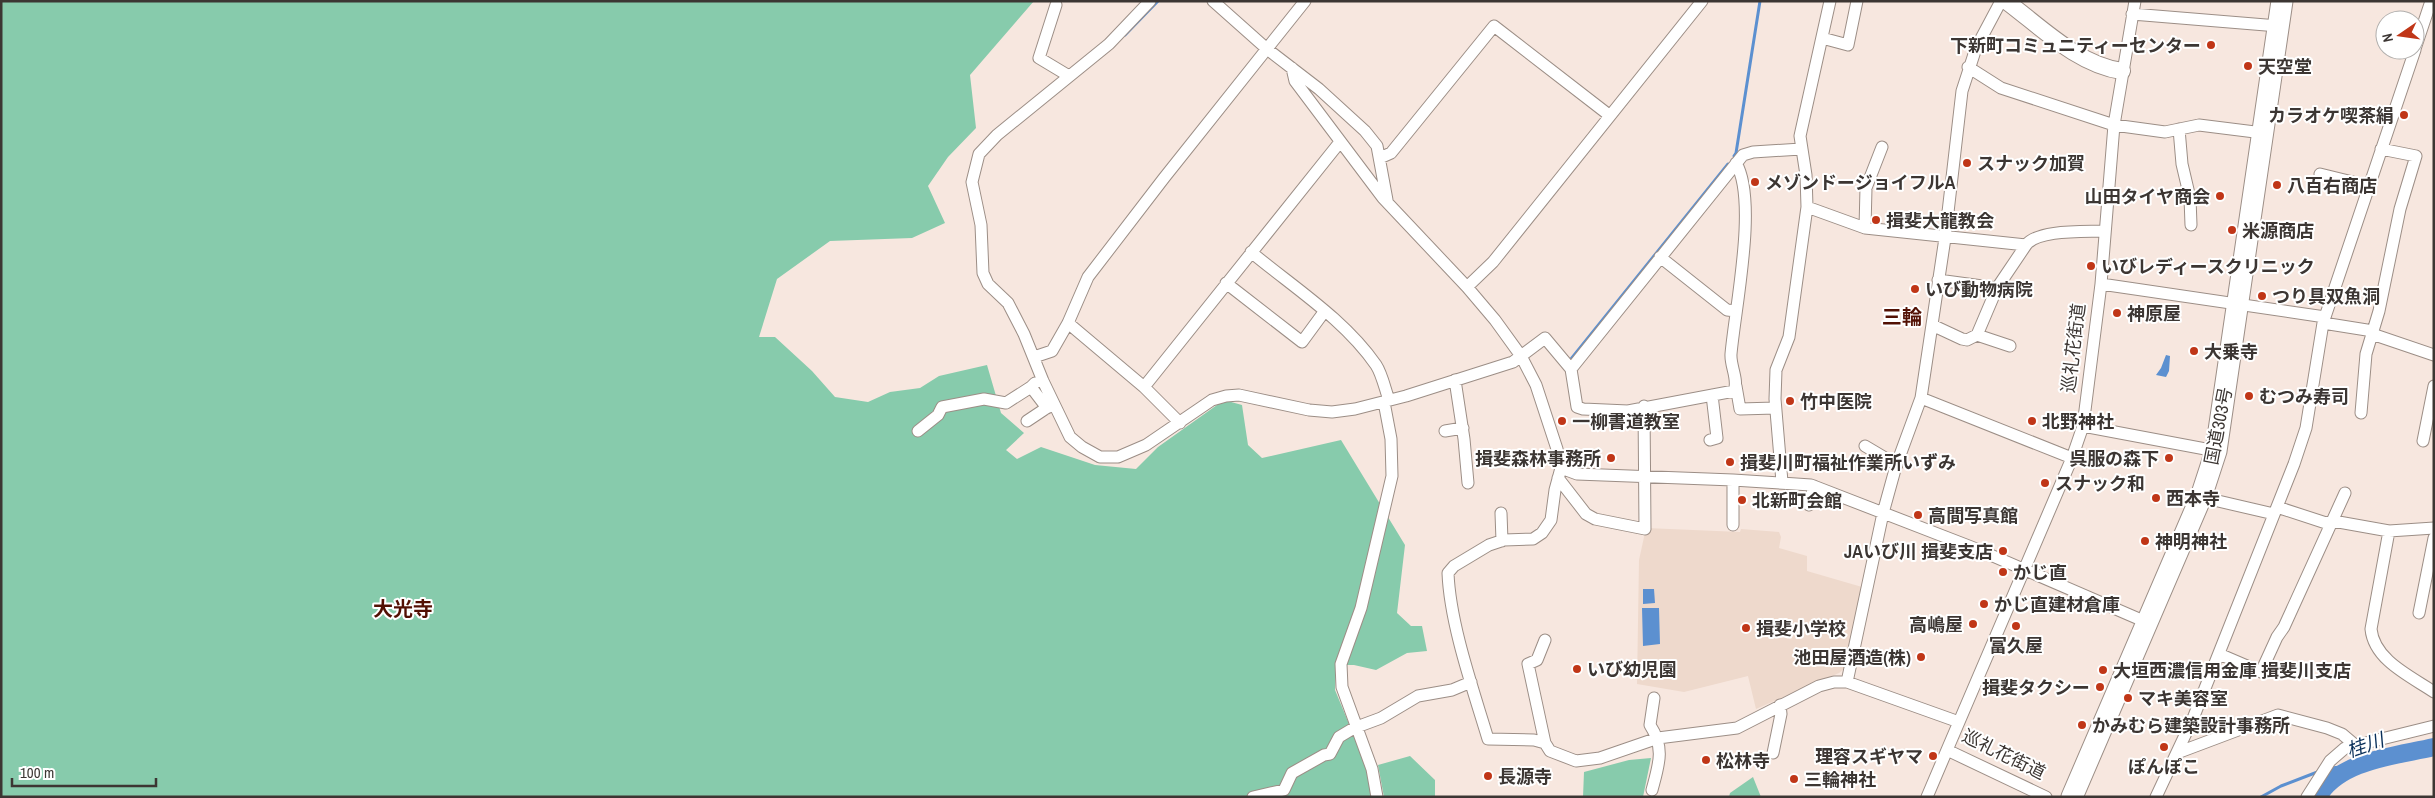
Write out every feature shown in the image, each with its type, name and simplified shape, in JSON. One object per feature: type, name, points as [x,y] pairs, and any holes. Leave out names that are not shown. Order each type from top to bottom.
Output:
[{"type":"highway","name":"国道303号","points":[[2072,797],[2201,497],[2216,452],[2282,1]]},
{"type":"street","points":[[1051,407],[1034,357],[1008,303],[988,284],[983,274],[981,225],[972,182],[979,154],[997,135],[1109,44],[1150,1]]},
{"type":"street","points":[[1213,1],[1267,49],[1319,89],[1365,132],[1377,146],[1387,200],[1395,212],[1467,287],[1495,320],[1521,356],[1536,384],[1559,473],[1586,514],[1594,519],[1645,530],[1644,406]]},
{"type":"street","points":[[1034,357],[1052,351],[1068,323],[1088,277],[1305,1]]},
{"type":"street","points":[[1467,287],[1493,262],[1702,1]]},
{"type":"street","points":[[1782,482],[1775,408],[1776,370],[1789,337],[1807,207],[1806,175],[1800,136],[1830,1]]},
{"type":"street","points":[[1822,38],[1848,45],[1857,1]]},
{"type":"street","points":[[1847,682],[1883,513],[1897,465],[1921,398],[1945,238],[1962,90],[1968,67],[2001,1]]},
{"type":"street","points":[[2006,1],[2082,58],[2106,69],[2122,71]]},
{"type":"street","name":"巡礼花街道","points":[[2046,797],[1947,750],[2072,458],[2083,426],[2101,284],[2114,125],[2135,1]]},
{"type":"street","points":[[1056,5],[1038,58],[1069,76]]},
{"type":"street","points":[[2425,25],[2431,10]]},
{"type":"street","points":[[2132,14],[2278,26]]},
{"type":"street","points":[[1382,157],[1391,153],[1494,26],[1609,115]]},
{"type":"street","points":[[2156,797],[2219,654],[2306,428],[2324,320],[2412,60]]},
{"type":"street","points":[[1968,67],[2001,88],[2114,125],[2165,132],[2199,125],[2263,133]]},
{"type":"street","points":[[1292,68],[1295,81],[1383,198],[1387,200]]},
{"type":"street","points":[[2179,129],[2182,164],[2190,198],[2191,226]]},
{"type":"street","points":[[1144,387],[1340,142]]},
{"type":"street","points":[[1865,228],[1866,188],[1882,147]]},
{"type":"street","points":[[1571,368],[1743,155],[1753,152],[1801,149]]},
{"type":"street","points":[[2361,413],[2366,354],[2392,240],[2416,156],[2381,149]]},
{"type":"street","points":[[1736,164],[1746,204],[1731,356],[1740,409],[1775,408]]},
{"type":"street","points":[[2320,174],[2369,186]]},
{"type":"street","points":[[1807,207],[1865,228],[1940,235],[1945,238],[2026,245]]},
{"type":"street","points":[[1932,325],[1967,340],[1976,335],[1997,288],[2030,240],[2045,235],[2105,232]]},
{"type":"street","points":[[1251,252],[1324,312],[1352,338],[1377,366],[1387,401],[1392,476],[1361,608],[1342,664],[1342,687],[1372,769],[1378,797]]},
{"type":"street","points":[[1660,257],[1727,310],[1736,311]]},
{"type":"street","points":[[1938,280],[1997,288]]},
{"type":"street","points":[[1226,284],[1302,342],[1324,312]]},
{"type":"street","points":[[2101,284],[2324,320],[2372,333],[2434,354]]},
{"type":"street","points":[[1068,323],[1144,387],[1180,423]]},
{"type":"street","points":[[1976,335],[2010,346]]},
{"type":"street","points":[[1031,387],[1051,407],[1070,437],[1082,447],[1100,456],[1118,457],[1146,446],[1212,400],[1226,396],[1239,395],[1309,410],[1332,412],[1387,401],[1514,362],[1545,338],[1571,368],[1577,407],[1628,411],[1644,406],[1734,391],[1736,386]]},
{"type":"street","points":[[918,431],[938,415],[942,407],[984,399],[1006,404],[1042,380]]},
{"type":"street","points":[[1455,380],[1463,428],[1468,483]]},
{"type":"street","points":[[2423,441],[2434,386]]},
{"type":"street","points":[[1710,440],[1717,438],[1712,395]]},
{"type":"street","points":[[1921,398],[2072,458]]},
{"type":"street","points":[[1027,421],[1051,407]]},
{"type":"street","points":[[2083,426],[2216,452]]},
{"type":"street","points":[[1445,431],[1463,428]]},
{"type":"street","points":[[1865,446],[1897,465]]},
{"type":"street","points":[[1559,473],[1782,482],[1814,486],[1979,550],[2023,571],[2146,622]]},
{"type":"street","points":[[1545,743],[1534,740],[1488,739],[1471,682],[1448,591],[1448,573],[1454,566],[1489,545],[1502,541],[1533,539],[1542,533],[1551,520],[1559,473]]},
{"type":"street","points":[[1732,525],[1733,480]]},
{"type":"street","points":[[1808,505],[1814,486]]},
{"type":"street","points":[[2219,654],[2261,672],[2345,493]]},
{"type":"street","points":[[2201,497],[2275,510],[2326,523],[2333,521],[2388,531],[2434,528]]},
{"type":"street","points":[[1501,513],[1502,541]]},
{"type":"street","points":[[2388,531],[2370,629],[2372,638],[2380,655],[2434,692]]},
{"type":"street","points":[[2419,613],[2434,538]]},
{"type":"street","points":[[1545,640],[1537,660],[1528,664],[1545,743],[1550,751],[1576,761],[1600,758],[1658,738],[1737,728],[1819,686],[1834,682],[1847,682],[1959,722]]},
{"type":"street","points":[[1253,797],[1284,790],[1292,773],[1324,755],[1330,754],[1339,738],[1358,727],[1389,714],[1418,696],[1452,690],[1471,682]]},
{"type":"street","points":[[1652,790],[1660,762],[1658,738],[1650,725],[1654,698]]},
{"type":"street","points":[[1773,753],[1781,714],[1780,705]]},
{"type":"street","points":[[2177,753],[2278,715],[2286,715],[2342,734],[2355,745]]},
{"type":"street","points":[[2307,797],[2330,761],[2346,748],[2434,726]]},
{"type":"street","points":[[1927,797],[1947,750]]},
{"type":"shaded area","name":"揖斐小学校","points":[[1646,528],[1740,532],[1741,529],[1779,532],[1781,537],[1779,548],[1807,556],[1807,571],[1862,587],[1845,668],[1839,673],[1756,709],[1748,676],[1684,692],[1637,684],[1639,560]]},
{"type":"green space","points":[[1,1],[1034,1],[970,75],[976,128],[948,157],[928,186],[945,223],[912,238],[830,241],[777,279],[759,337],[775,337],[812,371],[835,397],[868,402],[890,392],[920,388],[939,376],[987,365],[1001,413],[1024,433],[1006,450],[1017,459],[1041,447],[1095,465],[1136,469],[1158,447],[1224,400],[1242,405],[1248,445],[1262,458],[1341,440],[1405,545],[1397,613],[1411,626],[1422,626],[1427,651],[1407,653],[1376,670],[1354,665],[1336,665],[1335,690],[1368,770],[1374,797],[1,797]]},
{"type":"green space","points":[[1410,756],[1435,780],[1435,797],[1384,797],[1378,765]]},
{"type":"green space","points":[[1651,758],[1643,797],[1583,797],[1584,772],[1629,760]]},
{"type":"green space","points":[[1753,777],[1761,797],[1729,797],[1730,793]]},
{"type":"water","points":[[2166,355],[2170,356],[2169,371],[2166,377],[2156,375],[2161,368]]},
{"type":"water","points":[[1643,589],[1654,589],[1655,603],[1643,604]]},
{"type":"water","points":[[1642,608],[1659,608],[1660,644],[1643,646]]},
{"type":"waterway","points":[[1125,35],[1158,1]]},
{"type":"waterway","points":[[1734,156],[1760,1]]},
{"type":"waterway","points":[[1571,359],[1728,164]]},
{"type":"waterway","name":"桂川","points":[[2318,797],[2327,785],[2354,767],[2386,757],[2434,747]]},
{"type":"waterway","points":[[2330,768],[2354,766]]},
{"type":"waterway","points":[[2261,797],[2281,786],[2320,771]]},
{"type":"place","name":"下新町コミュニティーセンター","points":[[2211,45]]},
{"type":"place","name":"天空堂","points":[[2248,66]]},
{"type":"place","name":"カラオケ喫茶絹","points":[[2404,115]]},
{"type":"place","name":"スナック加賀","points":[[1967,163]]},
{"type":"place","name":"メゾンドージョイフルA","points":[[1755,182]]},
{"type":"place","name":"八百右商店","points":[[2277,185]]},
{"type":"place","name":"山田タイヤ商会","points":[[2220,196]]},
{"type":"place","name":"揖斐大龍教会","points":[[1876,220]]},
{"type":"place","name":"米源商店","points":[[2232,230]]},
{"type":"place","name":"いびレディースクリニック","points":[[2091,266]]},
{"type":"place","name":"いび動物病院","points":[[1915,289]]},
{"type":"place","name":"つり具双魚洞","points":[[2262,296]]},
{"type":"place","name":"神原屋","points":[[2117,313]]},
{"type":"place","name":"大乗寺","points":[[2194,351]]},
{"type":"place","name":"むつみ寿司","points":[[2249,396]]},
{"type":"place","name":"竹中医院","points":[[1790,401]]},
{"type":"place","name":"一柳書道教室","points":[[1562,421]]},
{"type":"place","name":"北野神社","points":[[2032,421]]},
{"type":"place","name":"揖斐森林事務所","points":[[1611,458]]},
{"type":"place","name":"呉服の森下","points":[[2169,458]]},
{"type":"place","name":"揖斐川町福祉作業所いずみ","points":[[1730,462]]},
{"type":"place","name":"スナック和","points":[[2045,483]]},
{"type":"place","name":"西本寺","points":[[2156,498]]},
{"type":"place","name":"北新町会館","points":[[1742,500]]},
{"type":"place","name":"高間写真館","points":[[1918,515]]},
{"type":"place","name":"神明神社","points":[[2145,541]]},
{"type":"place","name":"JAいび川 揖斐支店","points":[[2003,551]]},
{"type":"place","name":"かじ直","points":[[2003,572]]},
{"type":"place","name":"かじ直建材倉庫","points":[[1984,604]]},
{"type":"place","name":"高嶋屋","points":[[1973,624]]},
{"type":"place","name":"富久屋","points":[[2016,626]]},
{"type":"place","name":"揖斐小学校","points":[[1746,628]]},
{"type":"place","name":"池田屋酒造(株)","points":[[1921,657]]},
{"type":"place","name":"いび幼児園","points":[[1577,669]]},
{"type":"place","name":"大垣西濃信用金庫 揖斐川支店","points":[[2103,670]]},
{"type":"place","name":"揖斐タクシー","points":[[2100,687]]},
{"type":"place","name":"マキ美容室","points":[[2128,698]]},
{"type":"place","name":"かみむら建築設計事務所","points":[[2082,725]]},
{"type":"place","name":"ぽんぽこ","points":[[2164,747]]},
{"type":"place","name":"理容スギヤマ","points":[[1933,756]]},
{"type":"place","name":"松林寺","points":[[1706,760]]},
{"type":"place","name":"長源寺","points":[[1488,776]]},
{"type":"place","name":"三輪神社","points":[[1794,779]]},
{"type":"district","name":"三輪","points":[[1902,316]]},
{"type":"district","name":"大光寺","points":[[403,608]]}]
